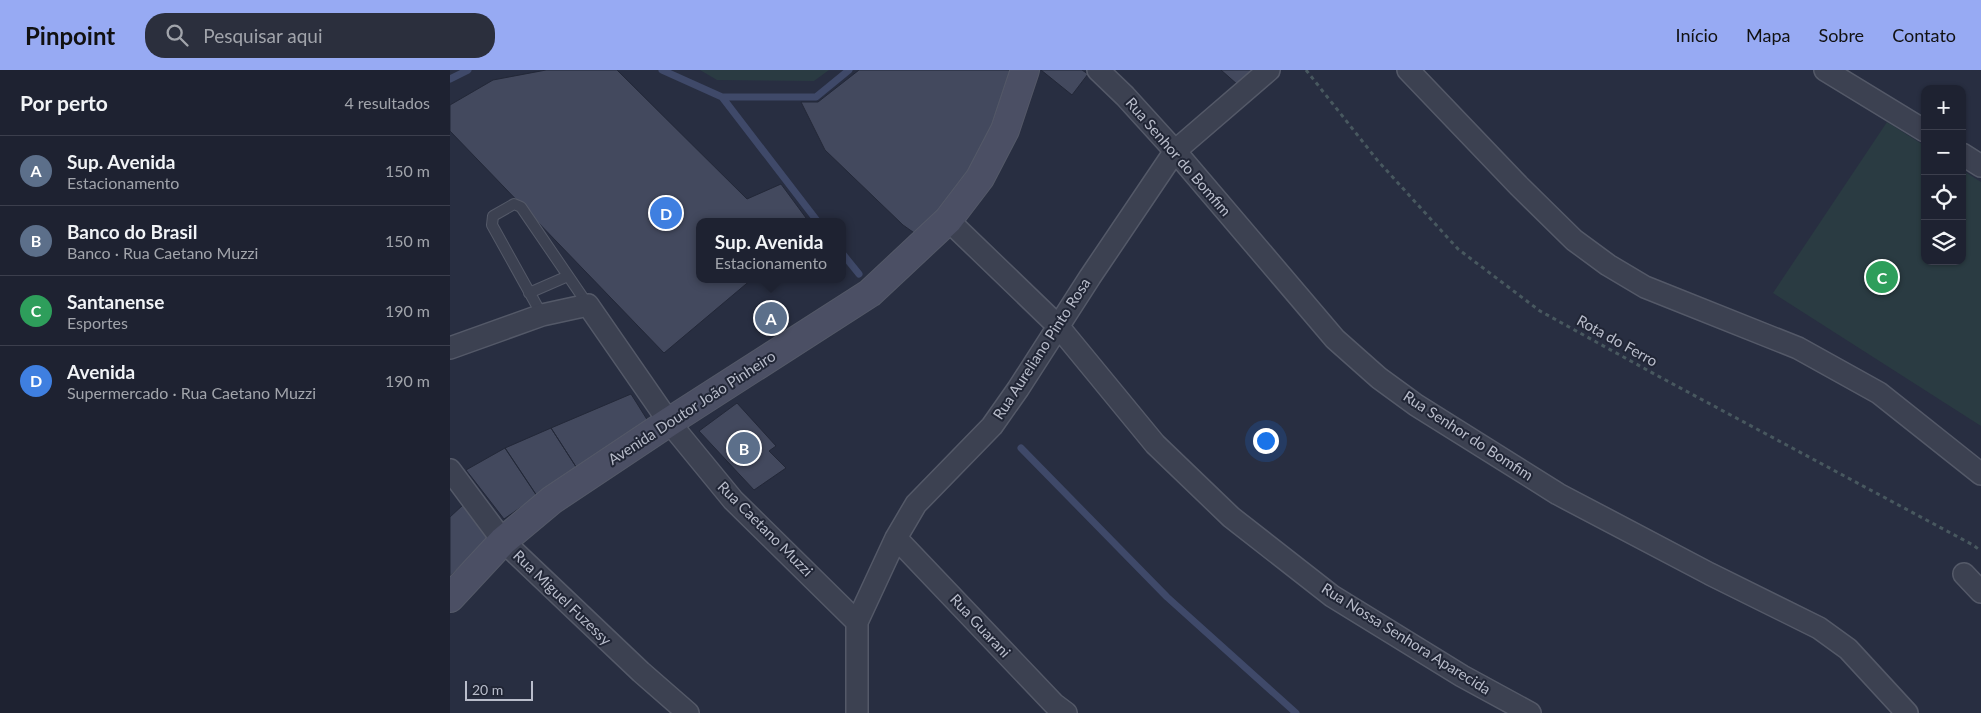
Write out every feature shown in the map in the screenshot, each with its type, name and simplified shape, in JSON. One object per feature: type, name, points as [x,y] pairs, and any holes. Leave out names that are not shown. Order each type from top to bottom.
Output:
[{"type":"main road","name":"Avenida Doutor João Pinheiro","points":[[450,598],[503,542],[552,500],[669,422],[870,293],[948,220],[980,178],[1005,130],[1024,70]]},
{"type":"street","name":"Rua Senhor do Bomfim","points":[[1098,70],[1175,150],[1335,339],[1380,378],[1416,405],[1558,494],[1818,628],[1848,649],[1907,713]]},
{"type":"street","name":"Rua Aureliano Pinto Rosa","points":[[857,713],[857,622],[896,538],[916,504],[992,426],[1175,150],[1269,70]]},
{"type":"street","points":[[1408,70],[1518,186],[1574,240],[1608,265],[1645,287],[1798,348],[1879,393],[1981,474]]},
{"type":"street","points":[[1825,70],[1923,130]]},
{"type":"street","points":[[1966,157],[1981,166]]},
{"type":"street","name":"Rua Nossa Senhora Aparecida","points":[[948,220],[1058,326],[1155,444],[1231,517],[1332,596],[1462,676],[1530,713]]},
{"type":"street","points":[[450,348],[542,315],[588,305]]},
{"type":"street","name":"Rua Caetano Muzzi","points":[[588,305],[669,422],[733,500],[857,622]]},
{"type":"street","name":"Rua Miguel Fuzessy","points":[[450,470],[503,542],[640,672],[688,713]]},
{"type":"street","name":"Rua Guarani","points":[[896,538],[1058,710]]},
{"type":"street","points":[[1964,574],[1981,592]]},
{"type":"lane","points":[[542,315],[492,225],[493,216],[510,206],[516,205],[521,207],[588,305]]},
{"type":"lane","points":[[530,293],[568,276]]},
{"type":"path","name":"Rota do Ferro","points":[[1306,70],[1378,161],[1458,249],[1540,311],[1981,551]]},
{"type":"shaded area","points":[[700,70],[829,70],[814,81],[717,80]]},
{"type":"shaded area","points":[[1887,122],[1921,143],[1921,265],[1966,265],[1966,173],[1981,182],[1981,426],[1773,293]]},
{"type":"building","points":[[546,70],[617,70],[747,199],[781,184],[806,218],[696,218],[696,283],[747,283],[664,353],[450,131],[450,105],[493,80]]},
{"type":"building","points":[[859,70],[1012,70],[979,162],[920,237],[903,225],[825,150],[801,102],[818,102]]},
{"type":"building","points":[[1041,70],[1082,70],[1088,74],[1072,95]]},
{"type":"building","points":[[1221,70],[1256,70],[1238,85]]},
{"type":"building","points":[[631,394],[653,429],[580,473],[551,428]]},
{"type":"building","points":[[737,403],[776,446],[769,451],[786,468],[754,490],[699,431]]},
{"type":"building","points":[[551,428],[580,473],[537,496],[505,448]]},
{"type":"building","points":[[505,448],[537,496],[504,519],[466,470]]},
{"type":"building","points":[[464,504],[490,537],[450,576],[450,517]]},
{"type":"waterway","points":[[450,79],[468,70]]},
{"type":"waterway","points":[[662,70],[722,97],[816,97],[849,70]]},
{"type":"waterway","points":[[722,97],[815,218]]},
{"type":"waterway","points":[[846,258],[859,274]]},
{"type":"waterway","points":[[1021,448],[1167,597],[1296,713]]},
{"type":"place","name":"Avenida","points":[[666,213]]},
{"type":"place","name":"Santanense","points":[[1882,277]]},
{"type":"place","name":"Sup. Avenida","points":[[771,318]]},
{"type":"place","name":"Banco do Brasil","points":[[744,448]]}]
